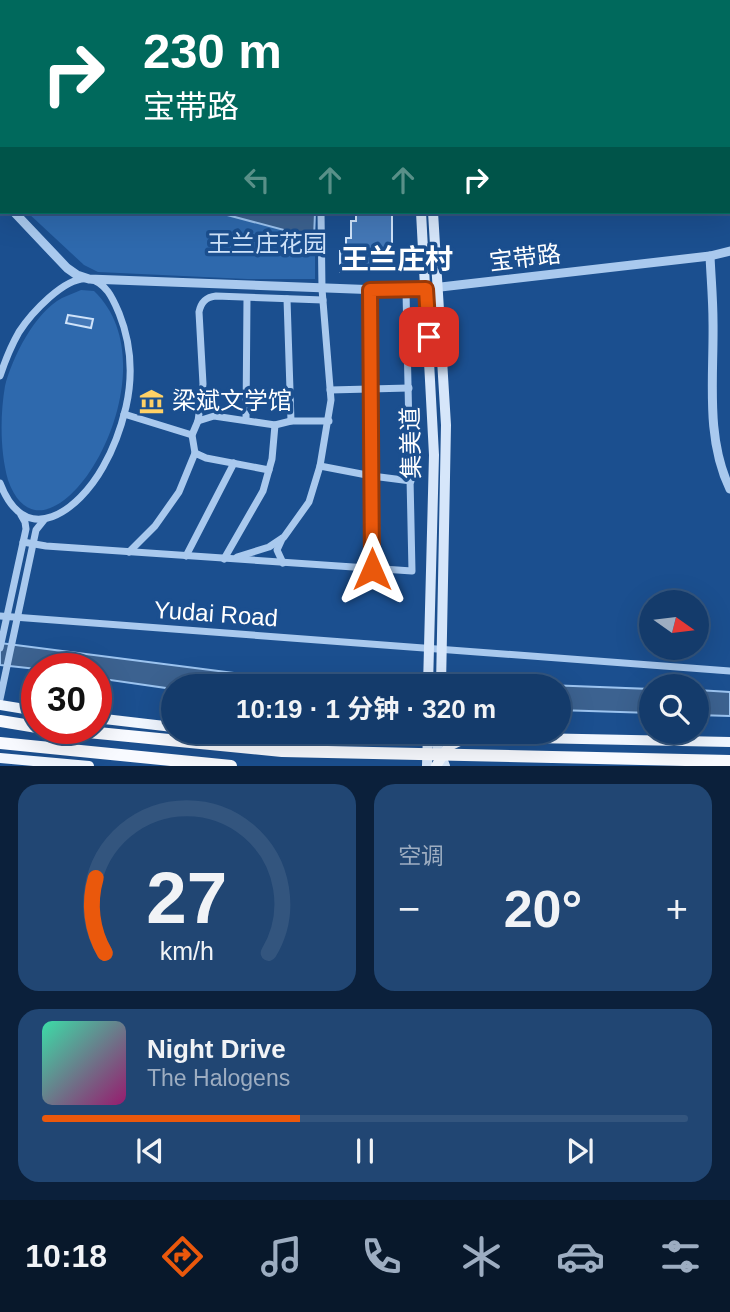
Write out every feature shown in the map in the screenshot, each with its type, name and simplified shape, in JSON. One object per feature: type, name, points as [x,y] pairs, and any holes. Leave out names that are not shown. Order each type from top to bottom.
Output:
[{"type":"highway","points":[[0,722],[21,725]]},
{"type":"highway","points":[[112,734],[282,751],[730,761]]},
{"type":"highway","points":[[0,743],[231,766]]},
{"type":"main road","name":"集美道","points":[[421,214],[434,455],[428,674]]},
{"type":"main road","points":[[433,214],[446,425],[442,674]]},
{"type":"main road","points":[[0,705],[21,708]]},
{"type":"main road","points":[[112,720],[161,726]]},
{"type":"main road","points":[[571,738],[730,742]]},
{"type":"main road","points":[[427,766],[432,744]]},
{"type":"main road","points":[[436,744],[440,764]]},
{"type":"main road","points":[[440,764],[445,749],[452,744]]},
{"type":"main road","points":[[0,758],[89,766]]},
{"type":"street","name":"宝带路","points":[[16,214],[67,268],[89,279],[406,291],[710,256],[730,251]]},
{"type":"street","points":[[283,563],[277,550],[309,502],[329,421],[330,390],[322,289],[321,214]]},
{"type":"street","points":[[710,256],[713,406],[722,471],[730,489]]},
{"type":"street","points":[[0,376],[13,344],[34,313],[66,286],[78,280],[89,279],[102,286],[112,297],[127,338],[130,371],[124,414],[113,448],[94,481],[73,503],[38,526],[0,699]]},
{"type":"street","points":[[370,290],[372,569]]},
{"type":"street","points":[[23,542],[412,571],[406,291]]},
{"type":"street","points":[[129,552],[155,526],[179,492],[195,453],[192,435],[198,421],[203,384],[200,307],[210,296],[323,300]]},
{"type":"street","points":[[246,420],[247,298]]},
{"type":"street","points":[[287,299],[291,421]]},
{"type":"street","points":[[330,390],[409,388]]},
{"type":"street","points":[[124,414],[192,435]]},
{"type":"street","points":[[198,421],[214,416],[275,425],[291,421],[329,421]]},
{"type":"street","points":[[227,559],[263,491],[272,459],[275,425]]},
{"type":"street","points":[[195,453],[205,458],[269,470]]},
{"type":"street","points":[[186,556],[234,463]]},
{"type":"street","points":[[320,466],[372,477],[411,481]]},
{"type":"street","points":[[0,483],[9,502],[21,515],[26,526],[3,616],[0,648]]},
{"type":"street","points":[[21,515],[32,521],[47,518]]},
{"type":"street","points":[[227,559],[269,547],[284,537]]},
{"type":"street","name":"Yudai Road","points":[[3,616],[730,671]]},
{"type":"green space","name":"王兰庄花园","points":[[29,214],[315,214],[315,279],[247,279],[98,272],[84,265]]},
{"type":"green space","points":[[81,290],[94,291],[117,328],[123,371],[115,416],[98,458],[75,490],[50,508],[26,507],[8,480],[5,469],[2,409],[5,386],[13,362],[34,325],[52,305]]},
{"type":"shaded area","points":[[224,214],[315,214],[314,238]]},
{"type":"shaded area","points":[[0,643],[78,653],[21,653],[21,667],[0,665]]},
{"type":"shaded area","points":[[112,657],[260,674],[161,674],[161,687],[112,680]]},
{"type":"shaded area","points":[[571,686],[639,689],[639,713],[571,710]]},
{"type":"shaded area","points":[[709,691],[730,692],[730,716],[709,715]]},
{"type":"building","points":[[356,215],[392,215],[392,272],[340,272],[340,251],[346,251],[346,238],[351,238],[351,221],[356,221]]},
{"type":"building","points":[[68,315],[93,319],[91,328],[66,323]]},
{"type":"place","name":"梁斌文学馆","points":[[152,401]]},
{"type":"district","name":"王兰庄村","points":[[397,259]]},
{"type":"route","points":[[372,569],[370,290],[426,289],[429,337]]}]
